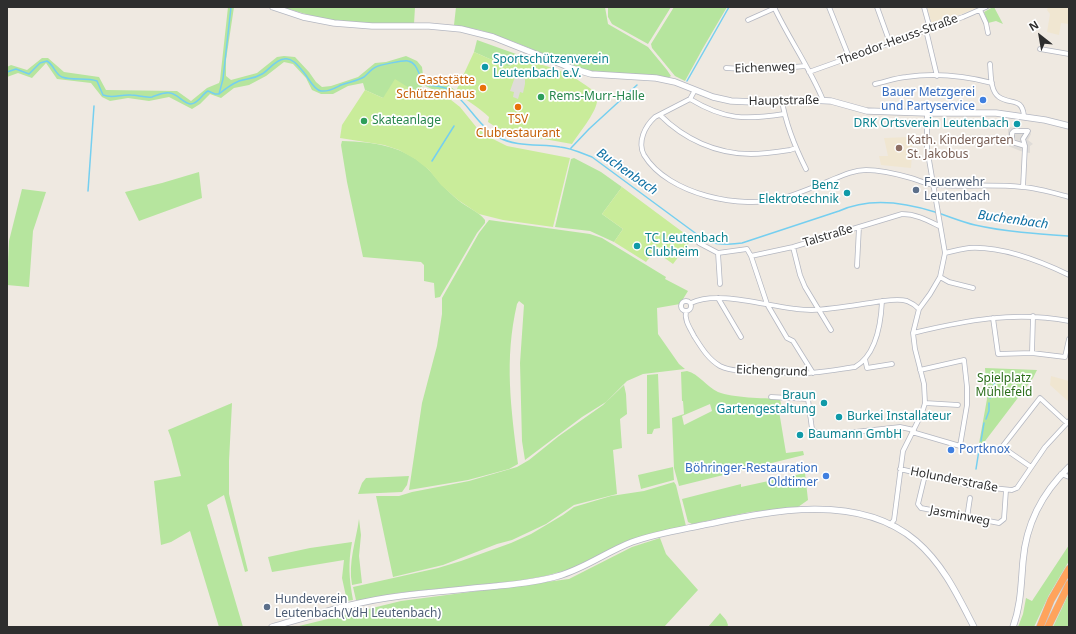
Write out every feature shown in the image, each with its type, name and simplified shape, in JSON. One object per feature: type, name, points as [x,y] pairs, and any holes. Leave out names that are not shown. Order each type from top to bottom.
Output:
[{"type":"highway","points":[[1040,627],[1052,600],[1069,569]]},
{"type":"highway","points":[[1048,627],[1069,584]]},
{"type":"street","name":"Hauptstraße","points":[[273,7],[303,17],[334,23],[372,26],[449,27],[481,34],[506,42],[571,68],[591,74],[656,78],[675,82],[712,97],[735,101],[823,100],[867,111],[996,113],[1024,116],[1069,126]]},
{"type":"street","points":[[748,20],[775,7],[788,36],[818,88],[823,100]]},
{"type":"street","points":[[829,7],[849,57]]},
{"type":"street","points":[[877,7],[890,43]]},
{"type":"street","points":[[924,7],[937,76]]},
{"type":"street","name":"Theodor-Heuss-Straße","points":[[809,72],[928,30],[986,7]]},
{"type":"street","points":[[980,10],[986,23],[988,33]]},
{"type":"street","points":[[1040,49],[1069,54]]},
{"type":"street","points":[[990,64],[992,83],[996,93],[999,97],[1021,105],[1024,116]]},
{"type":"street","name":"Eichenweg","points":[[726,68],[761,70],[805,66]]},
{"type":"street","points":[[875,84],[906,77],[937,76],[976,78],[992,83]]},
{"type":"street","points":[[695,90],[690,99],[650,122],[643,135],[641,143],[644,154],[654,167],[674,182],[696,193],[715,198],[743,202],[773,201],[860,170],[876,170],[933,185],[1023,187],[1069,197]]},
{"type":"street","points":[[690,99],[702,107],[730,117],[741,118],[784,114]]},
{"type":"street","points":[[782,101],[784,114],[796,148],[806,169]]},
{"type":"street","points":[[890,525],[894,520],[903,451],[922,413],[925,403],[924,384],[914,344],[913,333],[919,309],[940,277],[945,253],[939,226],[927,148],[927,113]]},
{"type":"street","points":[[660,115],[679,131],[692,139],[715,149],[752,154],[796,148]]},
{"type":"street","points":[[1023,187],[1025,146],[1023,139],[1028,131],[1018,131],[1012,133],[1012,142],[1025,146]]},
{"type":"street","name":"Talstraße","points":[[751,256],[793,247],[902,214],[918,216],[939,226]]},
{"type":"street","points":[[857,266],[859,227]]},
{"type":"street","points":[[699,243],[718,253],[747,249],[751,256],[767,304],[787,338],[795,344],[813,373]]},
{"type":"street","points":[[793,247],[800,275],[805,287],[831,330]]},
{"type":"street","points":[[945,253],[970,248],[981,248],[1006,252],[1042,262],[1069,275]]},
{"type":"street","points":[[718,253],[720,284]]},
{"type":"street","points":[[940,277],[949,282],[973,288]]},
{"type":"street","points":[[691,303],[692,306],[690,309],[686,311],[682,308],[682,302],[687,300],[691,303],[706,298],[718,298],[805,310],[819,310],[882,301],[901,300],[914,304],[919,309]]},
{"type":"street","points":[[718,298],[741,337]]},
{"type":"street","points":[[882,301],[879,324],[874,343],[865,359],[867,368],[892,364]]},
{"type":"street","name":"Eichengrund","points":[[686,311],[685,316],[688,324],[703,350],[710,358],[729,369],[745,371],[778,370],[785,373],[813,373],[855,367],[861,364],[865,359]]},
{"type":"street","points":[[913,333],[974,320],[993,318],[1033,316],[1069,322]]},
{"type":"street","points":[[1032,353],[1033,316]]},
{"type":"street","points":[[993,318],[998,354],[1032,353],[1065,357],[1069,339]]},
{"type":"street","points":[[771,397],[808,399],[812,429],[820,435],[900,426],[960,446],[967,405],[967,386],[964,360],[920,370]]},
{"type":"street","points":[[1030,467],[1002,447],[1040,398],[1068,422]]},
{"type":"street","points":[[925,403],[958,405]]},
{"type":"street","name":"Holunderstraße","points":[[900,469],[972,486],[1012,490],[1017,488],[1045,447],[1068,422]]},
{"type":"street","points":[[1012,627],[1020,602],[1023,560],[1028,530],[1040,503],[1049,488],[1069,466]]},
{"type":"street","points":[[1061,474],[1069,477]]},
{"type":"street","name":"Jasminweg","points":[[925,475],[918,507],[967,518],[999,523],[1004,519],[1006,490]]},
{"type":"street","name":"Holunderstraße","points":[[967,518],[970,498]]},
{"type":"street","points":[[272,627],[355,604],[398,596],[527,583],[558,576],[584,566],[629,543],[646,537],[747,516],[821,509],[862,515],[890,525],[914,540],[929,553],[941,568],[974,627]]},
{"type":"shaded area","points":[[927,7],[980,7],[932,25]]},
{"type":"shaded area","points":[[1048,7],[1069,7],[1069,24],[1061,23],[1059,35],[1047,32],[1050,14],[1047,10]]},
{"type":"shaded area","points":[[522,72],[521,78],[525,79],[525,84],[523,93],[520,92],[518,99],[513,97],[514,92],[510,91],[516,74]]},
{"type":"shaded area","points":[[1008,128],[1029,129],[1031,134],[1028,140],[1033,144],[1030,146],[1030,153],[1008,146]]},
{"type":"shaded area","name":"Kath. Kindergarten St. Jakobus","points":[[909,137],[909,139],[913,140],[911,168],[881,165],[879,156],[888,156],[884,138]]},
{"type":"shaded area","points":[[1051,376],[1069,381],[1069,402],[1050,385]]},
{"type":"green space","points":[[228,7],[234,7],[226,60],[226,76],[231,80],[257,73],[277,57],[284,56],[295,57],[322,87],[331,86],[358,77],[375,63],[386,62],[406,56],[417,61],[422,67],[423,75],[431,83],[445,82],[456,91],[451,97],[443,90],[432,89],[423,85],[417,93],[383,98],[365,90],[363,83],[348,86],[333,94],[321,94],[312,90],[306,78],[293,64],[284,62],[266,76],[249,85],[234,88],[221,98],[210,94],[200,104],[192,109],[169,97],[149,101],[128,98],[110,101],[102,97],[91,83],[57,79],[46,63],[32,78],[18,73],[7,77],[7,67],[11,65],[27,70],[42,58],[48,58],[64,72],[99,77],[106,90],[177,91],[191,101],[207,88],[219,83]]},
{"type":"green space","points":[[281,7],[415,7],[414,24],[353,23],[320,18]]},
{"type":"green space","points":[[456,7],[605,7],[608,24],[648,47],[671,76],[668,78],[591,72],[480,30],[454,25]]},
{"type":"green space","points":[[608,7],[671,7],[648,44],[612,24],[608,17]]},
{"type":"green space","points":[[674,7],[727,7],[685,81],[675,76],[652,48],[651,44]]},
{"type":"green space","points":[[993,7],[1003,24],[996,21],[988,23],[984,12]]},
{"type":"green space","points":[[477,40],[530,59],[529,62],[515,62],[508,67],[474,52]]},
{"type":"green space","points":[[474,52],[508,67],[515,62],[521,61],[543,65],[570,75],[591,89],[594,89],[597,99],[596,107],[572,144],[508,135],[488,122],[489,117],[456,91]]},
{"type":"green space","points":[[395,79],[417,93],[421,88],[446,96],[460,107],[477,128],[491,138],[507,146],[570,158],[553,227],[503,220],[479,214],[458,200],[441,185],[429,170],[415,159],[399,150],[384,145],[340,138],[342,125],[365,90],[383,98]]},
{"type":"green space","points":[[342,141],[378,144],[411,156],[430,171],[454,197],[479,214],[485,220],[485,223],[477,233],[440,297],[435,298],[434,283],[424,281],[424,265],[421,262],[363,257],[347,182],[341,145]]},
{"type":"green space","points":[[574,158],[601,172],[622,187],[602,214],[623,229],[614,242],[590,231],[555,227],[571,159]]},
{"type":"green space","points":[[199,172],[202,198],[139,221],[125,192]]},
{"type":"green space","points":[[622,187],[692,239],[673,264],[655,251],[646,262],[614,242],[623,229],[602,214]]},
{"type":"green space","points":[[22,189],[46,192],[33,231],[29,287],[7,285],[9,241]]},
{"type":"green space","points":[[489,220],[590,234],[602,238],[666,277],[665,279],[688,291],[680,304],[657,308],[658,334],[679,364],[685,369],[643,374],[627,381],[606,402],[582,417],[525,460],[522,441],[520,363],[524,305],[519,301],[517,304],[513,325],[510,364],[511,404],[518,464],[509,469],[468,480],[409,490],[422,403],[437,346],[442,314],[442,298],[479,233]]},
{"type":"green space","name":"Spielplatz Mühlefeld","points":[[985,368],[1037,370],[1033,378],[978,449],[987,399]]},
{"type":"green space","points":[[687,371],[691,373],[714,390],[724,394],[780,399],[782,410],[779,411],[786,453],[803,451],[804,455],[679,486],[674,468],[672,418],[684,414],[681,372]],"holes":[[[710,404],[712,411],[684,425],[682,416]]]},
{"type":"green space","points":[[658,374],[660,428],[654,429],[652,434],[647,434],[647,375]]},
{"type":"green space","points":[[624,385],[627,414],[620,419],[622,448],[613,450],[617,494],[574,505],[546,524],[512,540],[497,544],[443,565],[393,577],[376,496],[399,496],[469,481],[517,467],[529,460],[559,436],[603,405]]},
{"type":"green space","points":[[232,403],[229,494],[248,571],[245,572],[224,495],[207,505],[243,627],[219,627],[190,531],[171,542],[161,545],[154,481],[181,476],[168,430]]},
{"type":"green space","points":[[673,467],[674,480],[641,489],[638,475]]},
{"type":"green space","points":[[805,473],[808,500],[798,507],[750,512],[692,524],[688,522],[682,499],[741,484],[741,487]]},
{"type":"green space","points":[[409,476],[407,485],[402,492],[358,494],[362,483],[366,478]]},
{"type":"green space","points":[[674,482],[686,526],[662,531],[567,570],[545,576],[516,581],[398,593],[360,601],[356,600],[353,587],[438,568],[461,561],[531,534],[574,507],[611,496],[644,491]]},
{"type":"green space","points":[[359,519],[361,535],[359,556],[362,583],[352,585],[351,568]]},
{"type":"green space","points":[[660,538],[666,554],[698,590],[664,627],[295,627],[401,601],[569,579],[632,547]]},
{"type":"green space","points":[[352,542],[350,571],[353,600],[347,601],[342,578],[344,560],[272,572],[268,557],[310,548]]},
{"type":"green space","points":[[1069,545],[1069,561],[1049,595],[1034,627],[1018,627],[1023,614],[1026,598],[1032,601]]},
{"type":"green space","points":[[1069,593],[1069,625],[1068,627],[1053,627]]},
{"type":"green space","points":[[720,613],[726,620],[728,625],[727,627],[708,627]]},
{"type":"waterway","points":[[219,94],[223,79],[231,7]]},
{"type":"waterway","points":[[687,81],[729,7]]},
{"type":"waterway","name":"Buchenbach","points":[[7,72],[16,69],[29,74],[40,63],[47,61],[62,77],[97,81],[103,95],[133,95],[152,97],[163,93],[170,93],[176,95],[188,104],[191,104],[196,102],[208,91],[219,94],[239,81],[259,76],[272,65],[284,59],[293,61],[314,86],[321,91],[332,90],[361,78],[378,66],[408,61],[412,62],[426,84],[444,87],[451,91],[485,127],[498,137],[520,144],[564,148],[592,157],[706,241],[724,244],[742,243],[850,207],[862,204],[887,202],[935,212],[970,224],[1022,232],[1069,236]]},
{"type":"waterway","points":[[571,148],[589,129],[637,85]]},
{"type":"waterway","points":[[88,191],[94,106]]},
{"type":"waterway","points":[[432,161],[454,126]]},
{"type":"waterway","points":[[990,398],[995,381]]},
{"type":"waterway","points":[[986,419],[989,411],[989,403]]},
{"type":"waterway","points":[[981,441],[984,423]]},
{"type":"waterway","points":[[976,469],[979,450]]},
{"type":"place","name":"Sportschützenverein Leutenbach e.V.","points":[[485,67]]},
{"type":"place","name":"Gaststätte Schützenhaus","points":[[483,88]]},
{"type":"place","name":"Rems-Murr-Halle","points":[[541,97]]},
{"type":"place","name":"Bauer Metzgerei und Partyservice","points":[[983,100]]},
{"type":"place","name":"TSV Clubrestaurant","points":[[518,107]]},
{"type":"place","name":"Skateanlage","points":[[364,121]]},
{"type":"place","name":"DRK Ortsverein Leutenbach","points":[[1017,124]]},
{"type":"place","name":"Kath. Kindergarten St. Jakobus","points":[[899,148]]},
{"type":"place","name":"Feuerwehr Leutenbach","points":[[916,190]]},
{"type":"place","name":"Benz Elektrotechnik","points":[[847,193]]},
{"type":"place","name":"TC Leutenbach Clubheim","points":[[637,246]]},
{"type":"place","name":"Braun Gartengestaltung","points":[[824,403]]},
{"type":"place","name":"Burkei Installateur","points":[[839,417]]},
{"type":"place","name":"Baumann GmbH","points":[[800,435]]},
{"type":"place","name":"Portknox","points":[[951,450]]},
{"type":"place","name":"Böhringer-Restauration Oldtimer","points":[[826,476]]},
{"type":"place","name":"Hundeverein Leutenbach(VdH Leutenbach)","points":[[267,607]]}]
